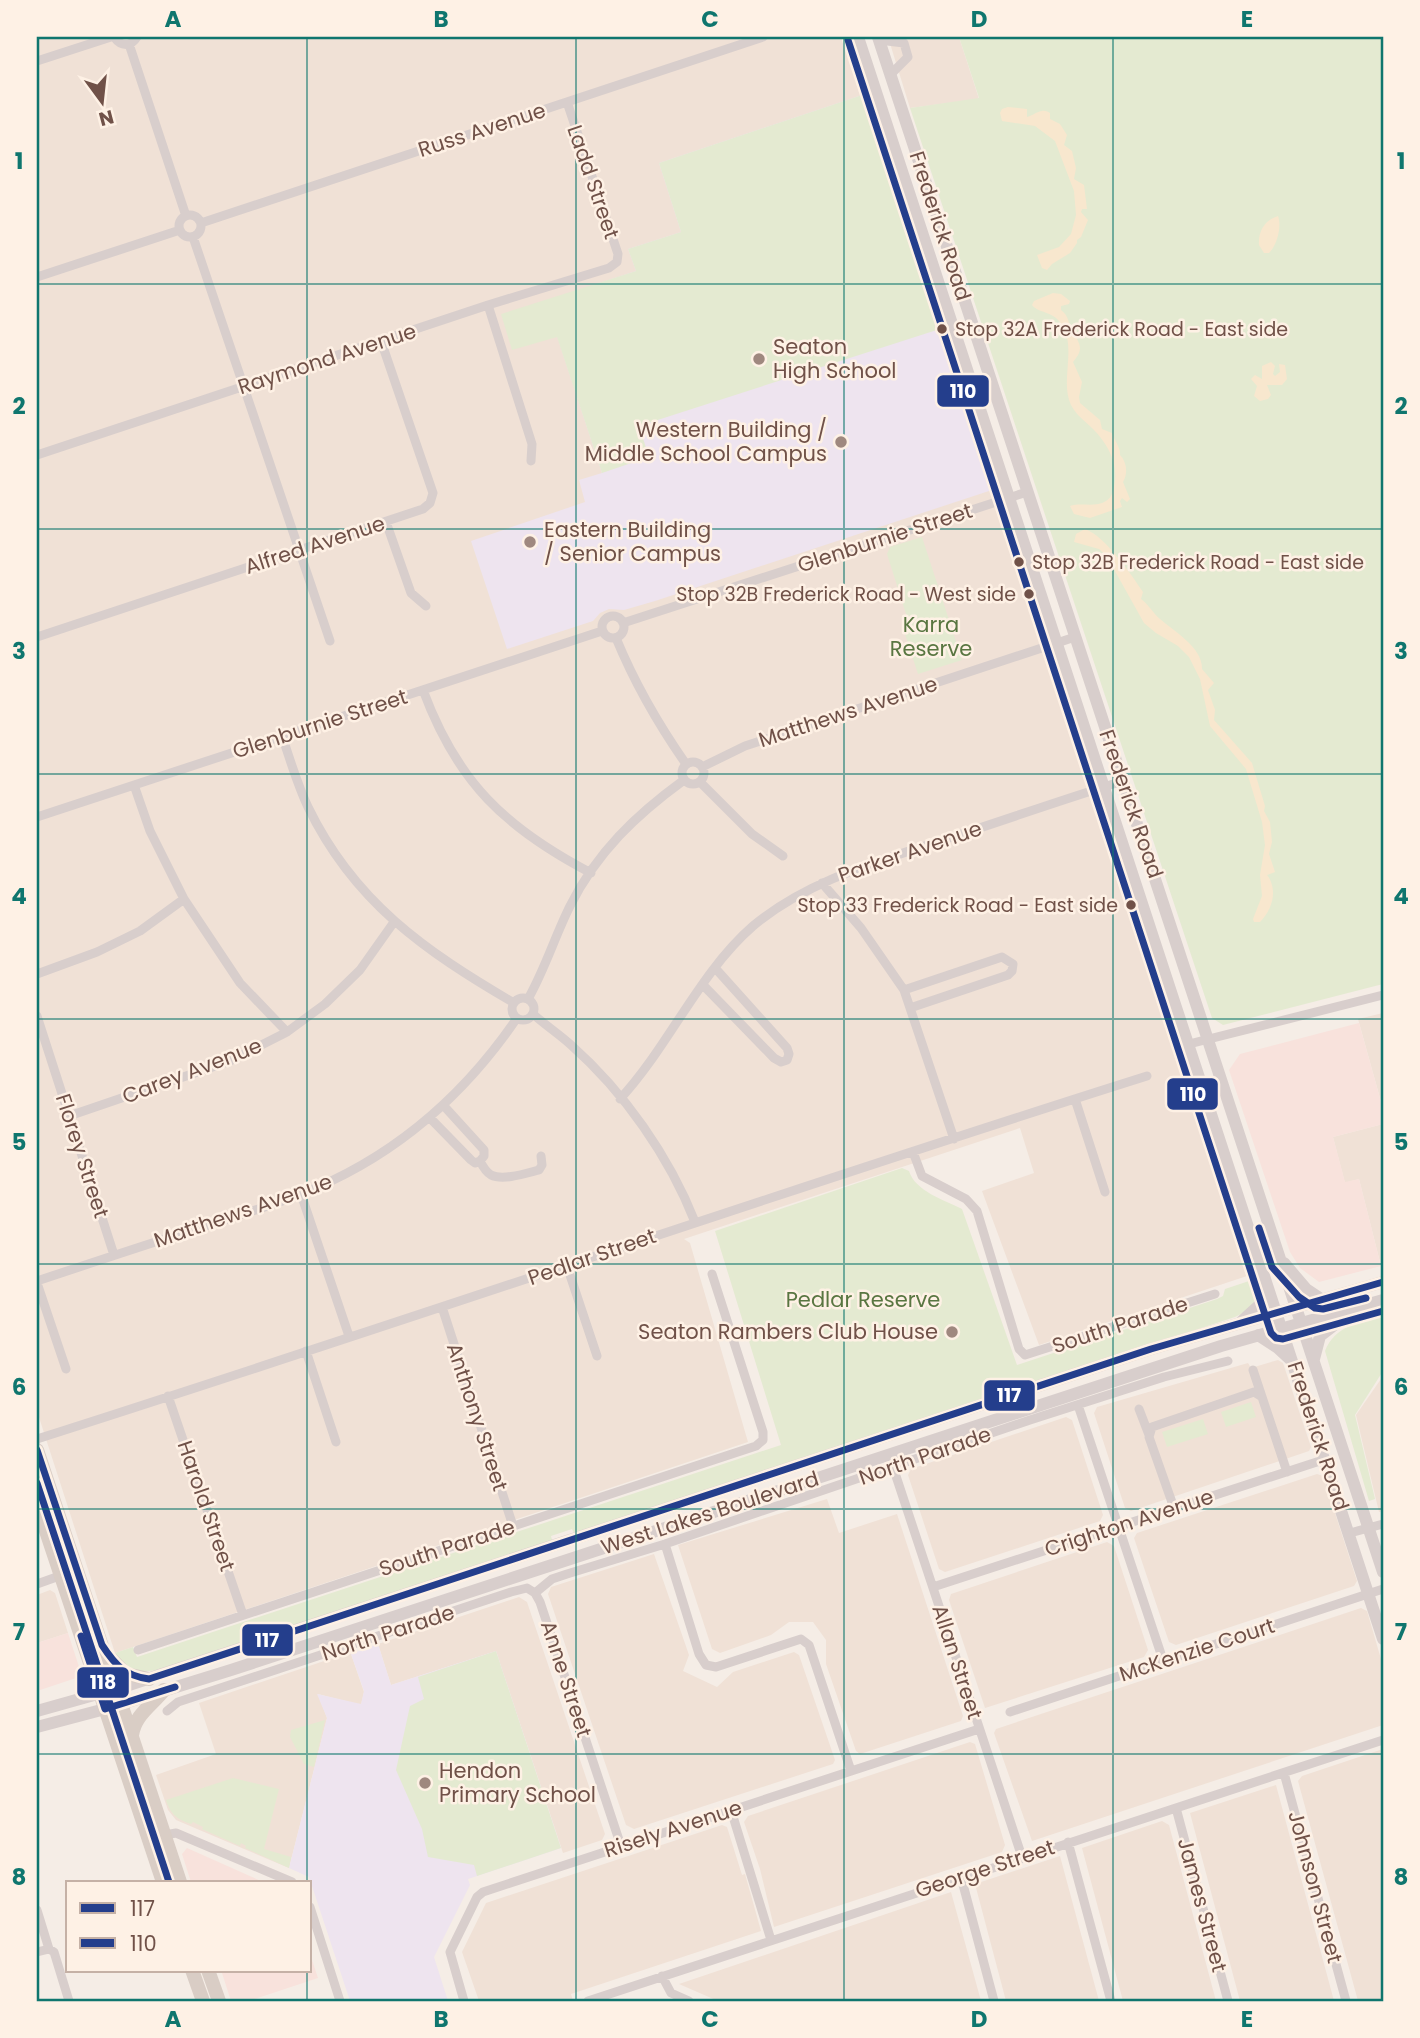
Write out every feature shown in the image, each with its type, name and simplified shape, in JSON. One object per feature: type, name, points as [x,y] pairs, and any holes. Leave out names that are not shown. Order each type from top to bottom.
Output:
[{"type":"main road","name":"Frederick Road","points":[[858,37],[1383,1639]]},
{"type":"main road","name":"Frederick Road","points":[[878,39],[1383,1572]]},
{"type":"main road","points":[[884,112],[891,106],[892,81]]},
{"type":"main road","points":[[1281,1261],[1306,1289],[1321,1299]]},
{"type":"main road","points":[[1238,1324],[1263,1302],[1266,1281]]},
{"type":"main road","name":"West Lakes Boulevard","points":[[37,1711],[117,1690],[1151,1349],[1383,1282]]},
{"type":"main road","name":"West Lakes Boulevard","points":[[37,1727],[231,1670],[1221,1346],[1383,1300]]},
{"type":"main road","points":[[1314,1360],[1320,1336],[1363,1304]]},
{"type":"main road","points":[[1258,1335],[1293,1361]]},
{"type":"main road","points":[[37,1450],[180,1881]]},
{"type":"main road","points":[[37,1504],[163,1881]]},
{"type":"main road","points":[[102,1644],[114,1664],[125,1674],[149,1679]]},
{"type":"main road","points":[[132,1735],[133,1726],[140,1714],[164,1690]]},
{"type":"main road","points":[[193,1972],[203,2001]]},
{"type":"main road","points":[[209,1972],[219,2001]]},
{"type":"street","points":[[37,61],[113,37],[122,44],[129,44],[137,37]]},
{"type":"street","name":"Russ Avenue","points":[[201,223],[764,37]]},
{"type":"street","points":[[878,39],[904,43],[908,57],[892,81]]},
{"type":"street","points":[[129,44],[186,216]]},
{"type":"street","name":"Ladd Street","points":[[567,102],[618,254],[617,262]]},
{"type":"street","points":[[186,216],[197,217],[201,223],[201,230],[193,237],[184,236],[180,230],[179,223],[186,216]]},
{"type":"street","points":[[37,276],[180,230]]},
{"type":"street","points":[[193,237],[330,641]]},
{"type":"street","name":"Raymond Avenue","points":[[37,455],[488,305],[609,268],[617,262]]},
{"type":"street","points":[[488,305],[532,444],[531,461]]},
{"type":"street","name":"Alfred Avenue","points":[[37,637],[423,509],[430,502],[433,493],[381,341]]},
{"type":"street","name":"Glenburnie Street","points":[[624,623],[1027,492]]},
{"type":"street","points":[[386,522],[411,593],[426,606]]},
{"type":"street","points":[[609,616],[620,618],[624,623],[622,634],[616,638],[606,636],[602,631],[602,624],[609,616]]},
{"type":"street","name":"Glenburnie Street","points":[[37,817],[602,631]]},
{"type":"street","name":"Matthews Avenue","points":[[702,767],[745,746],[1075,637]]},
{"type":"street","points":[[616,638],[630,673],[652,713],[687,764]]},
{"type":"street","points":[[423,690],[434,722],[457,762],[492,807],[523,833],[556,855],[591,873]]},
{"type":"street","points":[[282,736],[308,807],[350,877],[394,922],[451,966],[514,1003]]},
{"type":"street","points":[[694,762],[702,767],[704,774],[700,782],[692,785],[684,780],[682,773],[687,764],[694,762]]},
{"type":"street","points":[[528,999],[571,904],[591,873],[622,830],[648,806],[684,780]]},
{"type":"street","name":"Parker Avenue","points":[[620,1099],[637,1080],[734,945],[777,908],[822,883],[870,864],[1123,780]]},
{"type":"street","points":[[700,782],[752,834],[783,856]]},
{"type":"street","points":[[134,785],[150,831],[184,900],[240,983],[287,1032]]},
{"type":"street","points":[[822,883],[861,928],[904,990],[954,1139]]},
{"type":"street","points":[[37,974],[97,953],[140,931],[184,900]]},
{"type":"street","name":"Carey Avenue","points":[[69,1116],[230,1061],[287,1032],[325,1004],[360,970],[394,922]]},
{"type":"street","points":[[904,990],[1002,957],[1008,958],[1013,964],[1008,975],[911,1008]]},
{"type":"street","points":[[704,985],[774,1058],[781,1062],[787,1060],[787,1048],[716,969]]},
{"type":"street","points":[[1189,1044],[1383,995]]},
{"type":"street","points":[[520,998],[528,999],[534,1005],[533,1014],[526,1020],[517,1018],[512,1013],[514,1003],[520,998]]},
{"type":"street","points":[[533,1014],[572,1046],[607,1081],[654,1142],[680,1185],[695,1222]]},
{"type":"street","name":"Florey Street","points":[[37,1016],[114,1255]]},
{"type":"street","name":"Matthews Avenue","points":[[37,1282],[301,1194],[365,1163],[444,1106],[483,1065],[517,1018]]},
{"type":"street","name":"Pedlar Street","points":[[37,1439],[1147,1076]]},
{"type":"street","points":[[1075,1100],[1105,1192]]},
{"type":"street","points":[[430,1118],[471,1160],[475,1163],[480,1161],[484,1150],[444,1106]]},
{"type":"street","name":"South Parade","points":[[914,1152],[922,1176],[966,1199],[977,1211],[1019,1349],[1025,1355],[1215,1294]]},
{"type":"street","points":[[480,1161],[487,1173],[495,1177],[539,1170],[542,1165],[541,1156]]},
{"type":"street","points":[[301,1194],[349,1336]]},
{"type":"street","points":[[567,1266],[597,1356]]},
{"type":"street","name":"South Parade","points":[[138,1650],[756,1446],[762,1440],[763,1432],[712,1274]]},
{"type":"street","points":[[37,1282],[66,1369]]},
{"type":"street","name":"Anthony Street","points":[[442,1307],[513,1526]]},
{"type":"street","points":[[1205,1367],[1221,1346]]},
{"type":"street","points":[[306,1351],[336,1442]]},
{"type":"street","name":"North Parade","points":[[167,1711],[178,1702],[491,1599],[527,1588],[535,1593],[552,1579],[664,1544],[900,1463],[1164,1377],[1228,1361]]},
{"type":"street","points":[[1253,1370],[1287,1472]]},
{"type":"street","points":[[1149,1437],[1152,1427],[1254,1392],[1262,1397]]},
{"type":"street","name":"Harold Street","points":[[168,1396],[243,1615]]},
{"type":"street","points":[[1078,1405],[1163,1660]]},
{"type":"street","points":[[1139,1409],[1174,1508]]},
{"type":"street","name":"Crighton Avenue","points":[[933,1587],[1326,1459]]},
{"type":"street","name":"Allan Street","points":[[893,1467],[1022,1857]]},
{"type":"street","points":[[1350,1533],[1383,1524]]},
{"type":"street","points":[[664,1544],[699,1654],[706,1665],[716,1667],[801,1639],[809,1645],[851,1771]]},
{"type":"street","points":[[37,1584],[77,1570]]},
{"type":"street","name":"McKenzie Court","points":[[1010,1712],[1383,1588]]},
{"type":"street","name":"North Parade","points":[[475,1590],[491,1599]]},
{"type":"street","name":"Anne Street","points":[[535,1593],[621,1846]]},
{"type":"street","points":[[231,1670],[245,1680]]},
{"type":"street","name":"Risely Avenue","points":[[464,2001],[450,1952],[477,1897],[491,1889],[979,1728]]},
{"type":"street","name":"George Street","points":[[588,2001],[1383,1740]]},
{"type":"street","name":"Johnson Street","points":[[1283,1773],[1346,2001]]},
{"type":"street","name":"James Street","points":[[1176,1808],[1228,2001]]},
{"type":"street","points":[[732,1810],[771,1940]]},
{"type":"street","points":[[148,1839],[176,1833],[290,1881]]},
{"type":"street","points":[[1068,1842],[1111,2001]]},
{"type":"street","points":[[961,1877],[994,2001]]},
{"type":"street","points":[[37,1910],[49,1948],[54,1952],[69,2001]]},
{"type":"street","points":[[312,1913],[340,2001]]},
{"type":"street","points":[[37,1952],[49,1948]]},
{"type":"street","points":[[662,1976],[671,1993],[689,2001]]},
{"type":"shaded area","points":[[37,37],[849,37],[1250,1275],[1039,1345],[982,1191],[1034,1173],[1020,1128],[684,1239],[690,1243],[748,1442],[115,1653],[37,1411]]},
{"type":"shaded area","points":[[888,37],[959,37],[979,99],[910,108]]},
{"type":"shaded area","name":"Seaton High School","points":[[868,93],[996,485],[992,490],[655,601],[624,610],[609,609],[600,613],[593,621],[507,649],[471,541],[585,502],[579,480],[602,473],[557,336],[593,285],[636,271],[628,249],[681,232],[659,163]]},
{"type":"shaded area","points":[[1383,1013],[1383,1109],[1358,1019]]},
{"type":"shaded area","points":[[1359,1023],[1383,1109],[1383,1124],[1333,1137],[1345,1182],[1359,1179],[1381,1266],[1319,1282],[1300,1268],[1290,1252],[1229,1070],[1240,1054]]},
{"type":"shaded area","points":[[1383,1124],[1381,1266],[1359,1179],[1345,1183],[1333,1137]]},
{"type":"shaded area","points":[[1278,1360],[1283,1363],[1311,1447],[1309,1451],[1131,1511],[1125,1508],[1094,1413],[1097,1407],[1248,1363],[1251,1368]]},
{"type":"shaded area","points":[[1383,1376],[1383,1511],[1379,1512],[1356,1415]]},
{"type":"shaded area","points":[[1066,1417],[1072,1420],[1103,1515],[1100,1521],[945,1572],[939,1569],[908,1475],[911,1469]]},
{"type":"shaded area","points":[[1317,1474],[1323,1476],[1357,1581],[1354,1586],[1176,1645],[1169,1642],[1134,1538],[1137,1533]]},
{"type":"shaded area","points":[[827,1499],[839,1533],[897,1514],[963,1716],[961,1721],[860,1754],[856,1751],[826,1664],[826,1640],[813,1622],[789,1622],[771,1635],[720,1653],[712,1649],[678,1545]]},
{"type":"shaded area","points":[[1107,1542],[1114,1546],[1148,1650],[1144,1657],[985,1708],[949,1600],[951,1594]]},
{"type":"shaded area","points":[[654,1554],[689,1655],[683,1671],[717,1687],[733,1672],[794,1652],[799,1655],[835,1760],[833,1764],[634,1829],[626,1825],[548,1594],[551,1587]]},
{"type":"shaded area","points":[[50,1590],[55,1593],[68,1633],[37,1643],[37,1595]]},
{"type":"shaded area","points":[[519,1597],[527,1602],[605,1834],[602,1840],[563,1853],[496,1651],[391,1685],[378,1644]]},
{"type":"shaded area","points":[[1361,1608],[1367,1611],[1383,1666],[1383,1725],[1032,1841],[994,1733],[996,1729]]},
{"type":"shaded area","points":[[68,1633],[82,1676],[37,1691],[37,1643]]},
{"type":"shaded area","name":"Hendon Primary School","points":[[378,1644],[391,1685],[496,1651],[561,1848],[468,1879],[470,1885],[434,1957],[448,2001],[350,2001],[312,1881],[289,1868],[327,1718],[317,1694],[361,1704],[364,1691],[351,1654]]},
{"type":"shaded area","points":[[351,1654],[364,1692],[361,1705],[318,1694],[327,1718],[289,1868],[176,1820],[168,1810],[156,1775],[216,1754],[199,1703]]},
{"type":"shaded area","points":[[970,1742],[975,1744],[1005,1845],[1002,1852],[774,1927],[760,1869],[744,1822],[748,1816]]},
{"type":"shaded area","points":[[1383,1749],[1383,2000],[1358,2001],[1298,1781],[1302,1776]]},
{"type":"shaded area","points":[[1276,1785],[1334,2001],[1240,2001],[1190,1813]]},
{"type":"shaded area","points":[[1162,1821],[1169,1825],[1216,2001],[1123,2001],[1082,1848]]},
{"type":"shaded area","points":[[722,1825],[727,1827],[742,1875],[745,1874],[761,1931],[571,1994],[573,2001],[479,2001],[462,1952],[486,1903]]},
{"type":"shaded area","points":[[187,1848],[261,1881],[191,1881],[182,1854]]},
{"type":"shaded area","points":[[1060,1856],[1099,2001],[1006,2001],[975,1884]]},
{"type":"shaded area","points":[[951,1892],[981,2001],[718,2001],[679,1984]]},
{"type":"shaded area","points":[[312,1960],[318,1978],[249,2001],[231,2001],[222,1972],[312,1972]]},
{"type":"green space","points":[[959,37],[1383,37],[1383,984],[1223,1025],[1212,1018],[910,108],[979,98]]},
{"type":"green space","points":[[868,93],[943,328],[639,426],[649,457],[602,473],[557,337],[512,350],[501,314],[636,271],[628,249],[681,232],[659,163]]},
{"type":"green space","name":"Karra Reserve","points":[[922,537],[962,660],[918,674],[903,628],[907,617],[887,554],[890,547]]},
{"type":"green space","name":"Pedlar Reserve","points":[[902,1168],[909,1171],[917,1184],[924,1189],[962,1209],[1017,1365],[1217,1299],[1223,1296],[1225,1289],[1261,1277],[1258,1297],[1248,1310],[1235,1317],[574,1533],[572,1529],[551,1536],[552,1540],[158,1670],[133,1669],[124,1664],[115,1653],[133,1647],[137,1657],[781,1445],[715,1231]]},
{"type":"green space","points":[[1383,1316],[1383,1371],[1355,1415],[1375,1499],[1369,1501],[1325,1351],[1335,1336],[1349,1326]]},
{"type":"green space","points":[[1251,1402],[1256,1417],[1226,1427],[1221,1412]]},
{"type":"green space","points":[[1203,1419],[1208,1434],[1167,1447],[1162,1432]]},
{"type":"green space","points":[[496,1651],[561,1848],[477,1876],[474,1865],[428,1857],[422,1829],[396,1770],[410,1706],[424,1699],[418,1677]]},
{"type":"green space","points":[[325,1720],[314,1767],[304,1764],[290,1737],[291,1730]]},
{"type":"green space","points":[[233,1778],[279,1789],[264,1849],[291,1857],[289,1868],[245,1848],[241,1843],[240,1846],[202,1829],[203,1827],[193,1822],[191,1824],[182,1820],[172,1813],[166,1800]]},
{"type":"sand","points":[[1008,107],[1027,109],[1027,117],[1042,111],[1050,113],[1050,119],[1060,124],[1067,135],[1064,145],[1072,151],[1076,168],[1074,179],[1084,185],[1087,209],[1082,209],[1081,212],[1088,220],[1081,237],[1070,253],[1047,270],[1042,268],[1037,255],[1059,247],[1071,234],[1076,215],[1074,191],[1055,141],[1035,126],[1002,121],[1000,113]]},
{"type":"sand","points":[[1278,216],[1279,230],[1276,241],[1269,253],[1264,253],[1259,245],[1261,231],[1269,220]]},
{"type":"sand","points":[[1053,293],[1061,294],[1070,301],[1069,304],[1061,306],[1061,310],[1067,316],[1080,347],[1073,362],[1082,382],[1080,403],[1100,420],[1102,429],[1112,433],[1126,468],[1123,482],[1130,499],[1127,502],[1122,498],[1122,507],[1090,518],[1074,514],[1070,506],[1097,504],[1108,499],[1114,487],[1114,463],[1104,442],[1071,405],[1067,384],[1068,341],[1065,330],[1056,318],[1032,305],[1034,301]]},
{"type":"sand","points":[[1271,362],[1275,366],[1275,376],[1280,372],[1279,364],[1285,365],[1287,379],[1282,385],[1267,385],[1271,395],[1260,401],[1254,396],[1257,386],[1251,379],[1255,375],[1262,379],[1262,366]]},
{"type":"sand","points":[[1085,529],[1109,547],[1143,592],[1141,599],[1198,654],[1202,669],[1214,683],[1208,690],[1215,710],[1214,720],[1252,763],[1265,806],[1264,811],[1270,822],[1272,842],[1269,854],[1275,872],[1267,875],[1273,893],[1268,911],[1260,922],[1254,922],[1253,919],[1262,896],[1260,875],[1265,845],[1262,822],[1246,769],[1210,726],[1200,679],[1189,657],[1178,646],[1144,623],[1106,555],[1099,549],[1074,542],[1076,534]]},
{"type":"transit line","name":"110","points":[[848,40],[1271,1333],[1276,1338],[1283,1339],[1383,1311]]},
{"type":"transit line","name":"110","points":[[1259,1228],[1272,1267],[1299,1297],[1315,1308],[1323,1309],[1366,1298]]},
{"type":"transit line","name":"117","points":[[37,1450],[102,1645],[121,1668],[133,1675],[149,1679],[1151,1349],[1383,1282]]},
{"type":"transit line","name":"118","points":[[37,1483],[169,1881]]},
{"type":"transit line","name":"117","points":[[81,1636],[105,1709],[175,1687]]},
{"type":"place","name":"Stop 32A Frederick Road - East side","points":[[942,329]]},
{"type":"place","name":"Seaton High School","points":[[759,359]]},
{"type":"place","name":"Western Building / Middle School Campus","points":[[841,442]]},
{"type":"place","name":"Eastern Building / Senior Campus","points":[[530,542]]},
{"type":"place","name":"Stop 32B Frederick Road - East side","points":[[1019,562]]},
{"type":"place","name":"Stop 32B Frederick Road - West side","points":[[1029,594]]},
{"type":"place","name":"Stop 33 Frederick Road - East side","points":[[1131,905]]},
{"type":"place","name":"Seaton Rambers Club House","points":[[952,1332]]},
{"type":"place","name":"Hendon Primary School","points":[[425,1783]]}]
